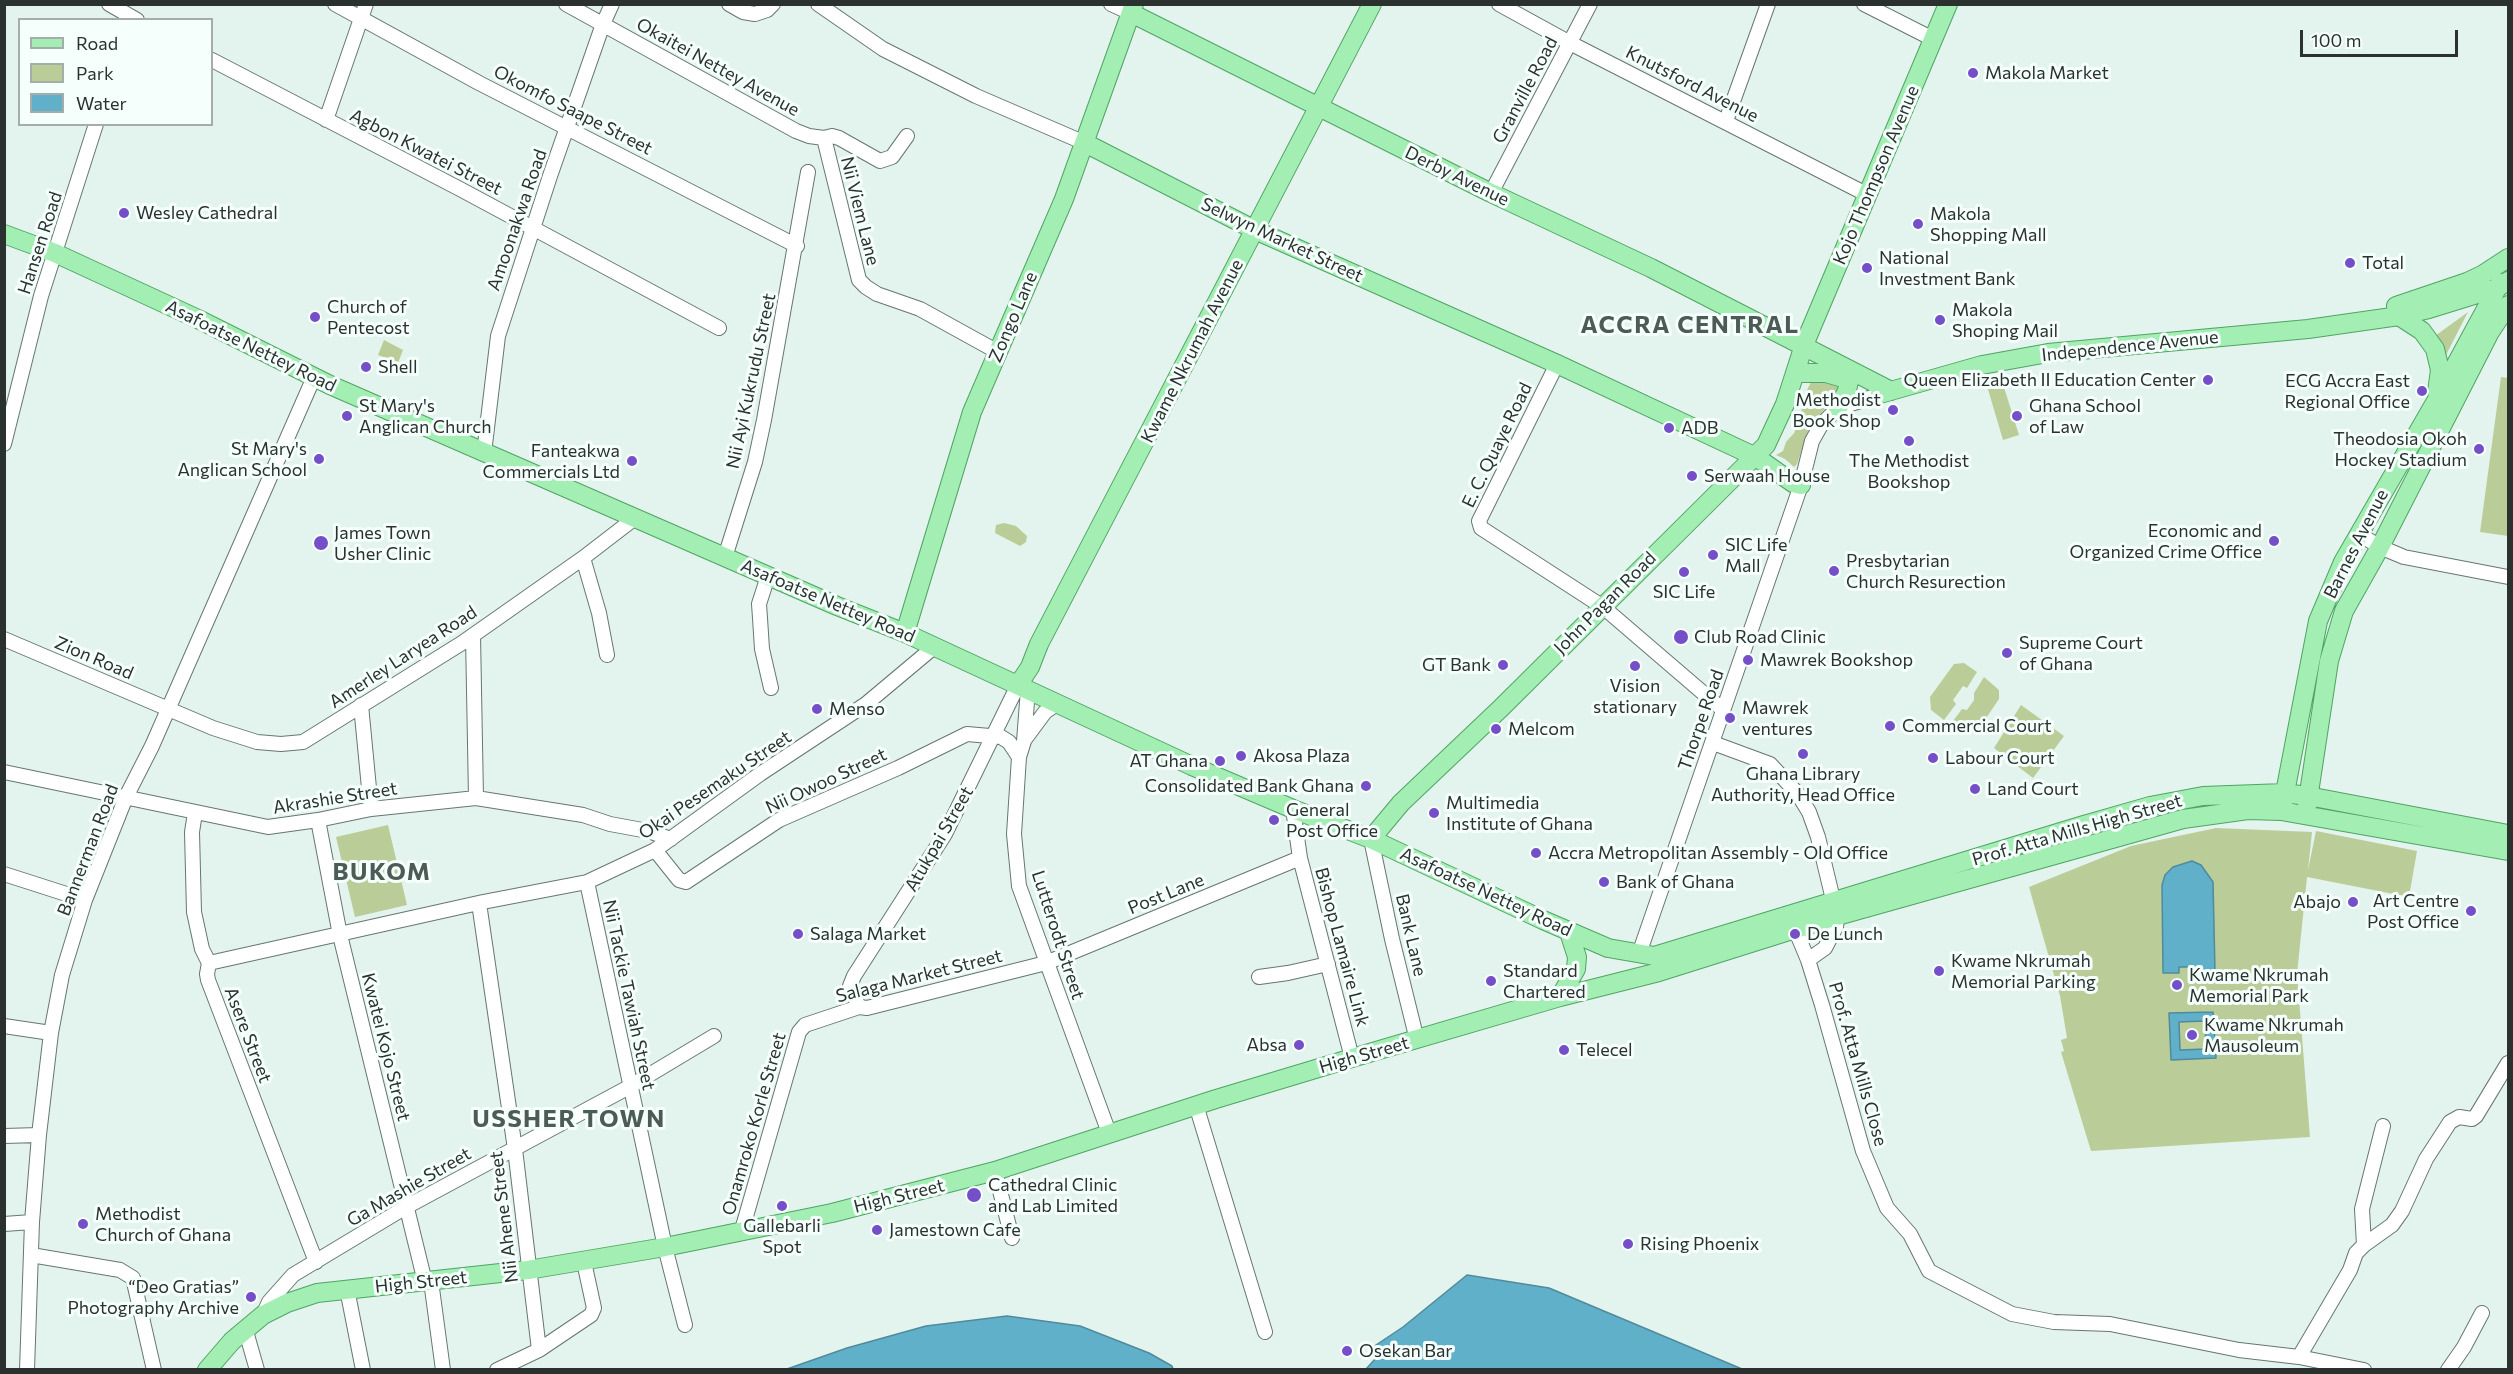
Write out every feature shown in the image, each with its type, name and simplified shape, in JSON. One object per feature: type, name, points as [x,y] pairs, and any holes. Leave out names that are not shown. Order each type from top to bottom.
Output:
[{"type":"main road","name":"Kwame Nkrumah Avenue","points":[[1030,667],[1039,644],[1372,4]]},
{"type":"main road","name":"Kojo Thompson Avenue","points":[[1804,345],[1948,4]]},
{"type":"main road","name":"Zongo Lane","points":[[905,633],[972,412],[1064,198],[1132,9]]},
{"type":"main road","name":"Derby Avenue","points":[[1132,9],[1318,108],[1651,268],[1804,345]]},
{"type":"main road","name":"Selwyn Market Street","points":[[1085,143],[1254,230],[1557,364],[1756,457],[1793,483],[1801,485]]},
{"type":"main road","name":"Asafoatse Nettey Road","points":[[4,234],[55,253],[198,319],[314,377],[484,453],[905,633],[1192,766],[1371,839],[1569,932],[1608,948],[1651,961]]},
{"type":"main road","points":[[2373,318],[2392,307],[2475,279],[2508,258]]},
{"type":"main road","name":"Barnes Avenue","points":[[2283,802],[2318,621],[2343,562],[2503,284],[2508,269]]},
{"type":"main road","points":[[2373,318],[2399,316],[2429,309],[2503,284]]},
{"type":"main road","name":"Barnes Avenue","points":[[2307,805],[2329,661],[2344,611],[2490,332],[2508,305]]},
{"type":"main road","points":[[2399,316],[2422,331],[2435,349],[2440,370],[2436,401]]},
{"type":"main road","name":"Independence Avenue","points":[[1885,393],[1982,365],[2048,353],[2308,329],[2373,318]]},
{"type":"main road","name":"John Pagan Road","points":[[1371,839],[1395,809],[1603,607],[1681,527],[1756,457],[1774,430],[1804,345]]},
{"type":"main road","points":[[1804,345],[1885,393]]},
{"type":"main road","points":[[1796,373],[1826,373],[1885,393]]},
{"type":"main road","points":[[1838,408],[1847,391],[1849,380]]},
{"type":"main road","name":"Atukpai Street","points":[[1023,687],[1030,667]]},
{"type":"main road","name":"Prof. Atta Mills High Street","points":[[1651,961],[1835,909],[1968,881],[2158,825],[2283,802],[2508,834]]},
{"type":"main road","name":"Prof. Atta Mills High Street","points":[[2307,805],[2508,851]]},
{"type":"main road","name":"Prof. Atta Mills High Street","points":[[1651,961],[1795,929],[1835,909]]},
{"type":"main road","points":[[1560,997],[1576,969],[1577,957],[1569,932]]},
{"type":"main road","name":"High Street","points":[[207,1370],[245,1328],[263,1315],[287,1303],[317,1293],[584,1262],[832,1213],[995,1171],[1196,1105],[1560,997],[1651,961]]},
{"type":"street","points":[[109,4],[130,14]]},
{"type":"street","name":"Okomfo Saape Street","points":[[335,4],[361,20],[797,246]]},
{"type":"street","points":[[326,120],[366,4]]},
{"type":"street","name":"Okaitei Nettey Avenue","points":[[566,4],[796,131],[824,138],[832,136],[839,138],[880,162],[892,157],[907,136]]},
{"type":"street","name":"Amoonakwa Road","points":[[484,453],[498,336],[603,24],[612,4]]},
{"type":"street","points":[[729,4],[743,12],[755,14],[767,10],[773,4]]},
{"type":"street","name":"Selwyn Market Street","points":[[818,4],[883,49],[976,96],[1085,143]]},
{"type":"street","name":"Derby Avenue","points":[[1110,4],[1132,9]]},
{"type":"street","name":"Knutsford Avenue","points":[[1499,4],[1570,43],[1868,195]]},
{"type":"street","name":"Granville Road","points":[[1491,193],[1590,4]]},
{"type":"street","points":[[1726,121],[1768,4]]},
{"type":"street","points":[[1864,4],[1933,39]]},
{"type":"street","name":"Agbon Kwatei Street","points":[[213,61],[719,328]]},
{"type":"street","name":"Hansen Road","points":[[5,438],[30,337],[95,126]]},
{"type":"street","name":"Nii Viem Lane","points":[[824,138],[859,280],[877,294],[920,309],[998,352]]},
{"type":"street","name":"Nii Ayi Kukrudu Street","points":[[724,557],[759,441],[797,246],[808,172]]},
{"type":"street","name":"E. C. Quaye Road","points":[[1557,364],[1479,525],[1603,607],[1724,710]]},
{"type":"street","name":"Bannerman Road","points":[[27,1370],[32,1222],[39,1135],[51,1033],[62,975],[85,900],[126,797],[169,710],[314,377]]},
{"type":"street","name":"Thorpe Road","points":[[1651,961],[1713,742],[1801,485],[1812,441],[1821,425],[1838,408],[1885,393]]},
{"type":"street","name":"Amerley Laryea Road","points":[[169,710],[224,732],[257,742],[281,744],[303,742],[473,635],[583,558],[635,518]]},
{"type":"street","points":[[2359,534],[2404,556],[2508,577]]},
{"type":"street","points":[[583,558],[608,655]]},
{"type":"street","points":[[768,576],[759,604],[762,649],[771,688]]},
{"type":"street","points":[[473,635],[476,798]]},
{"type":"street","name":"Zion Road","points":[[4,639],[169,710]]},
{"type":"street","name":"Okai Pesemaku Street","points":[[209,963],[479,903],[587,882],[655,850],[760,774],[866,704],[934,647]]},
{"type":"street","points":[[1023,687],[1024,741]]},
{"type":"street","name":"Atukpai Street","points":[[859,1007],[851,991],[851,982],[945,834],[994,735],[1023,687]]},
{"type":"street","points":[[1024,741],[1045,712],[1058,703]]},
{"type":"street","points":[[361,705],[371,809]]},
{"type":"street","name":"Nii Owoo Street","points":[[655,850],[682,882],[686,882],[779,820],[898,768],[967,734],[994,735]]},
{"type":"street","points":[[994,735],[1010,742],[1019,757]]},
{"type":"street","name":"Lutterodt Street","points":[[1024,741],[1019,757],[1014,834],[1019,886],[1108,1133]]},
{"type":"street","points":[[1713,742],[1770,764],[1798,794],[1809,812],[1818,837],[1835,909],[1836,927],[1825,948],[1808,960]]},
{"type":"street","name":"Akrashie Street","points":[[4,772],[268,827],[371,809],[476,798],[583,815],[671,839]]},
{"type":"street","name":"Bishop Lamaire Link","points":[[1293,809],[1300,858],[1352,1058]]},
{"type":"street","name":"Asere Street","points":[[195,813],[192,832],[194,912],[202,949],[209,963],[208,980],[316,1262]]},
{"type":"street","name":"Kwatei Kojo Street","points":[[318,820],[340,935],[406,1207],[428,1281],[443,1370]]},
{"type":"street","name":"Bank Lane","points":[[1371,839],[1392,939],[1417,1040]]},
{"type":"street","name":"Post Lane","points":[[1046,963],[1300,858]]},
{"type":"street","points":[[4,874],[85,900]]},
{"type":"street","name":"Nii Tackie Tawiah Street","points":[[587,882],[629,1087],[685,1325]]},
{"type":"street","name":"Nii Ahene Street","points":[[479,903],[514,1149],[539,1350]]},
{"type":"street","name":"Prof. Atta Mills Close","points":[[1795,929],[1808,960],[1863,1151],[1887,1208],[1910,1234],[1929,1271],[2012,1314],[2054,1322],[2110,1324],[2239,1350],[2300,1357],[2364,1370]]},
{"type":"street","name":"Salaga Market Street","points":[[801,1028],[859,1007],[867,1008],[1046,963]]},
{"type":"street","points":[[1259,977],[1288,974],[1328,964]]},
{"type":"street","points":[[4,1026],[51,1033]]},
{"type":"street","name":"Onamroko Korle Street","points":[[742,1230],[801,1028]]},
{"type":"street","name":"Ga Mashie Street","points":[[263,1315],[269,1302],[293,1275],[406,1207],[629,1087],[714,1036]]},
{"type":"street","points":[[2300,1357],[2349,1270],[2356,1253],[2392,1225],[2402,1212],[2426,1159],[2450,1122],[2459,1117],[2472,1119],[2476,1116],[2508,1063]]},
{"type":"street","points":[[1196,1105],[1265,1332]]},
{"type":"street","points":[[2364,1245],[2362,1209],[2383,1126]]},
{"type":"street","points":[[4,1136],[39,1135]]},
{"type":"street","points":[[995,1171],[1012,1238]]},
{"type":"street","points":[[4,1224],[32,1222]]},
{"type":"street","points":[[31,1255],[120,1270],[133,1278],[154,1370]]},
{"type":"street","points":[[497,1370],[539,1350],[593,1312],[584,1262]]},
{"type":"street","points":[[347,1289],[363,1370]]},
{"type":"street","points":[[2448,1370],[2464,1347],[2482,1313]]},
{"type":"street","points":[[245,1328],[257,1370]]},
{"type":"green space","points":[[2468,312],[2444,359],[2435,336]]},
{"type":"green space","points":[[384,340],[403,350],[398,363],[378,355]]},
{"type":"green space","name":"Theodosia Okoh Hockey Stadium","points":[[2501,377],[2508,378],[2508,536],[2480,532]]},
{"type":"green space","points":[[1813,378],[1827,383],[1833,380],[1843,386],[1837,397],[1811,423],[1794,467],[1776,455],[1783,451],[1786,442],[1795,432],[1794,426],[1802,409],[1804,396]]},
{"type":"green space","points":[[2002,381],[2019,435],[2003,440],[1987,386]]},
{"type":"green space","points":[[1004,523],[1016,526],[1027,536],[1026,542],[1020,546],[995,533],[996,525]]},
{"type":"green space","points":[[1964,663],[1977,672],[1967,688],[1963,686],[1953,700],[1956,704],[1944,720],[1931,710],[1930,697],[1954,664]]},
{"type":"green space","points":[[1984,677],[1999,690],[1999,699],[1978,730],[1968,735],[1958,732],[1950,725],[1962,709],[1967,710]]},
{"type":"green space","points":[[2021,705],[2064,736],[2033,778],[1994,748]]},
{"type":"green space","points":[[388,825],[407,905],[355,917],[336,837]]},
{"type":"green space","name":"Kwame Nkrumah Memorial Park","points":[[2216,828],[2312,832],[2308,870],[2316,831],[2417,851],[2409,897],[2307,877],[2297,974],[2310,1137],[2091,1151],[2061,1052],[2064,1051],[2061,1040],[2067,1038],[2060,996],[2029,887],[2131,846]]},
{"type":"water","points":[[2192,861],[2201,865],[2213,882],[2215,972],[2202,972],[2201,967],[2179,967],[2179,973],[2163,973],[2162,885],[2165,875],[2173,867]]},
{"type":"water","points":[[2213,1012],[2216,1058],[2171,1060],[2169,1013]],"holes":[[[2205,1021],[2206,1049],[2180,1050],[2179,1022]]]},
{"type":"water","points":[[1467,1275],[1549,1288],[1742,1369],[1366,1369],[1376,1358],[1373,1347],[1403,1327]]},
{"type":"water","points":[[1007,1316],[1080,1326],[1149,1353],[1172,1366],[1173,1369],[787,1369],[847,1348],[926,1326]]},
{"type":"place","name":"Makola Market","points":[[1973,73]]},
{"type":"place","name":"Wesley Cathedral","points":[[124,213]]},
{"type":"place","name":"Makola Shopping Mall","points":[[1918,224]]},
{"type":"place","name":"Total","points":[[2350,263]]},
{"type":"place","name":"National Investment Bank","points":[[1867,268]]},
{"type":"place","name":"Church of Pentecost","points":[[315,317]]},
{"type":"place","name":"Makola Shoping Mail","points":[[1940,320]]},
{"type":"place","name":"Shell","points":[[366,367]]},
{"type":"place","name":"Queen Elizabeth II Education Center","points":[[2208,380]]},
{"type":"place","name":"ECG Accra East Regional Office","points":[[2422,391]]},
{"type":"place","name":"Methodist Book Shop","points":[[1893,410]]},
{"type":"place","name":"St Mary's Anglican Church","points":[[347,416]]},
{"type":"place","name":"Ghana School of Law","points":[[2017,416]]},
{"type":"place","name":"ADB","points":[[1669,428]]},
{"type":"place","name":"The Methodist Bookshop","points":[[1909,441]]},
{"type":"place","name":"Theodosia Okoh Hockey Stadium","points":[[2479,449]]},
{"type":"place","name":"St Mary's Anglican School","points":[[319,459]]},
{"type":"place","name":"Fanteakwa Commercials Ltd","points":[[632,461]]},
{"type":"place","name":"Serwaah House","points":[[1692,476]]},
{"type":"place","name":"Economic and Organized Crime Office","points":[[2274,541]]},
{"type":"place","name":"James Town Usher Clinic","points":[[321,543]]},
{"type":"place","name":"SIC Life Mall","points":[[1713,555]]},
{"type":"place","name":"Presbytarian Church Resurection","points":[[1834,571]]},
{"type":"place","name":"SIC Life","points":[[1684,572]]},
{"type":"place","name":"Club Road Clinic","points":[[1681,637]]},
{"type":"place","name":"Supreme Court of Ghana","points":[[2007,653]]},
{"type":"place","name":"Mawrek Bookshop","points":[[1748,660]]},
{"type":"place","name":"GT Bank","points":[[1503,665]]},
{"type":"place","name":"Vision stationary","points":[[1635,666]]},
{"type":"place","name":"Menso","points":[[817,709]]},
{"type":"place","name":"Mawrek ventures","points":[[1730,718]]},
{"type":"place","name":"Commercial Court","points":[[1890,726]]},
{"type":"place","name":"Melcom","points":[[1496,729]]},
{"type":"place","name":"Ghana Library Authority, Head Office","points":[[1803,754]]},
{"type":"place","name":"Akosa Plaza","points":[[1241,756]]},
{"type":"place","name":"Labour Court","points":[[1933,758]]},
{"type":"place","name":"AT Ghana","points":[[1220,761]]},
{"type":"place","name":"Consolidated Bank Ghana","points":[[1366,786]]},
{"type":"place","name":"Land Court","points":[[1975,789]]},
{"type":"place","name":"Multimedia Institute of Ghana","points":[[1434,813]]},
{"type":"place","name":"General Post Office","points":[[1274,820]]},
{"type":"place","name":"Accra Metropolitan Assembly - Old Office","points":[[1536,853]]},
{"type":"place","name":"Bank of Ghana","points":[[1604,882]]},
{"type":"place","name":"Abajo","points":[[2353,902]]},
{"type":"place","name":"Art Centre Post Office","points":[[2471,911]]},
{"type":"place","name":"Salaga Market","points":[[798,934]]},
{"type":"place","name":"De Lunch","points":[[1795,934]]},
{"type":"place","name":"Kwame Nkrumah Memorial Parking","points":[[1939,971]]},
{"type":"place","name":"Standard Chartered","points":[[1491,981]]},
{"type":"place","name":"Kwame Nkrumah Memorial Park","points":[[2177,985]]},
{"type":"place","name":"Kwame Nkrumah Mausoleum","points":[[2192,1035]]},
{"type":"place","name":"Absa","points":[[1299,1045]]},
{"type":"place","name":"Telecel","points":[[1564,1050]]},
{"type":"place","name":"Cathedral Clinic and Lab Limited","points":[[974,1195]]},
{"type":"place","name":"Gallebarli Spot","points":[[782,1206]]},
{"type":"place","name":"Methodist Church of Ghana","points":[[83,1224]]},
{"type":"place","name":"Jamestown Cafe","points":[[877,1230]]},
{"type":"place","name":"Rising Phoenix","points":[[1628,1244]]},
{"type":"place","name":"“Deo Gratias” Photography Archive","points":[[251,1297]]},
{"type":"place","name":"Osekan Bar","points":[[1347,1351]]},
{"type":"district","name":"ACCRA CENTRAL","points":[[1690,325]]},
{"type":"district","name":"BUKOM","points":[[382,872]]},
{"type":"district","name":"USSHER TOWN","points":[[569,1119]]}]
